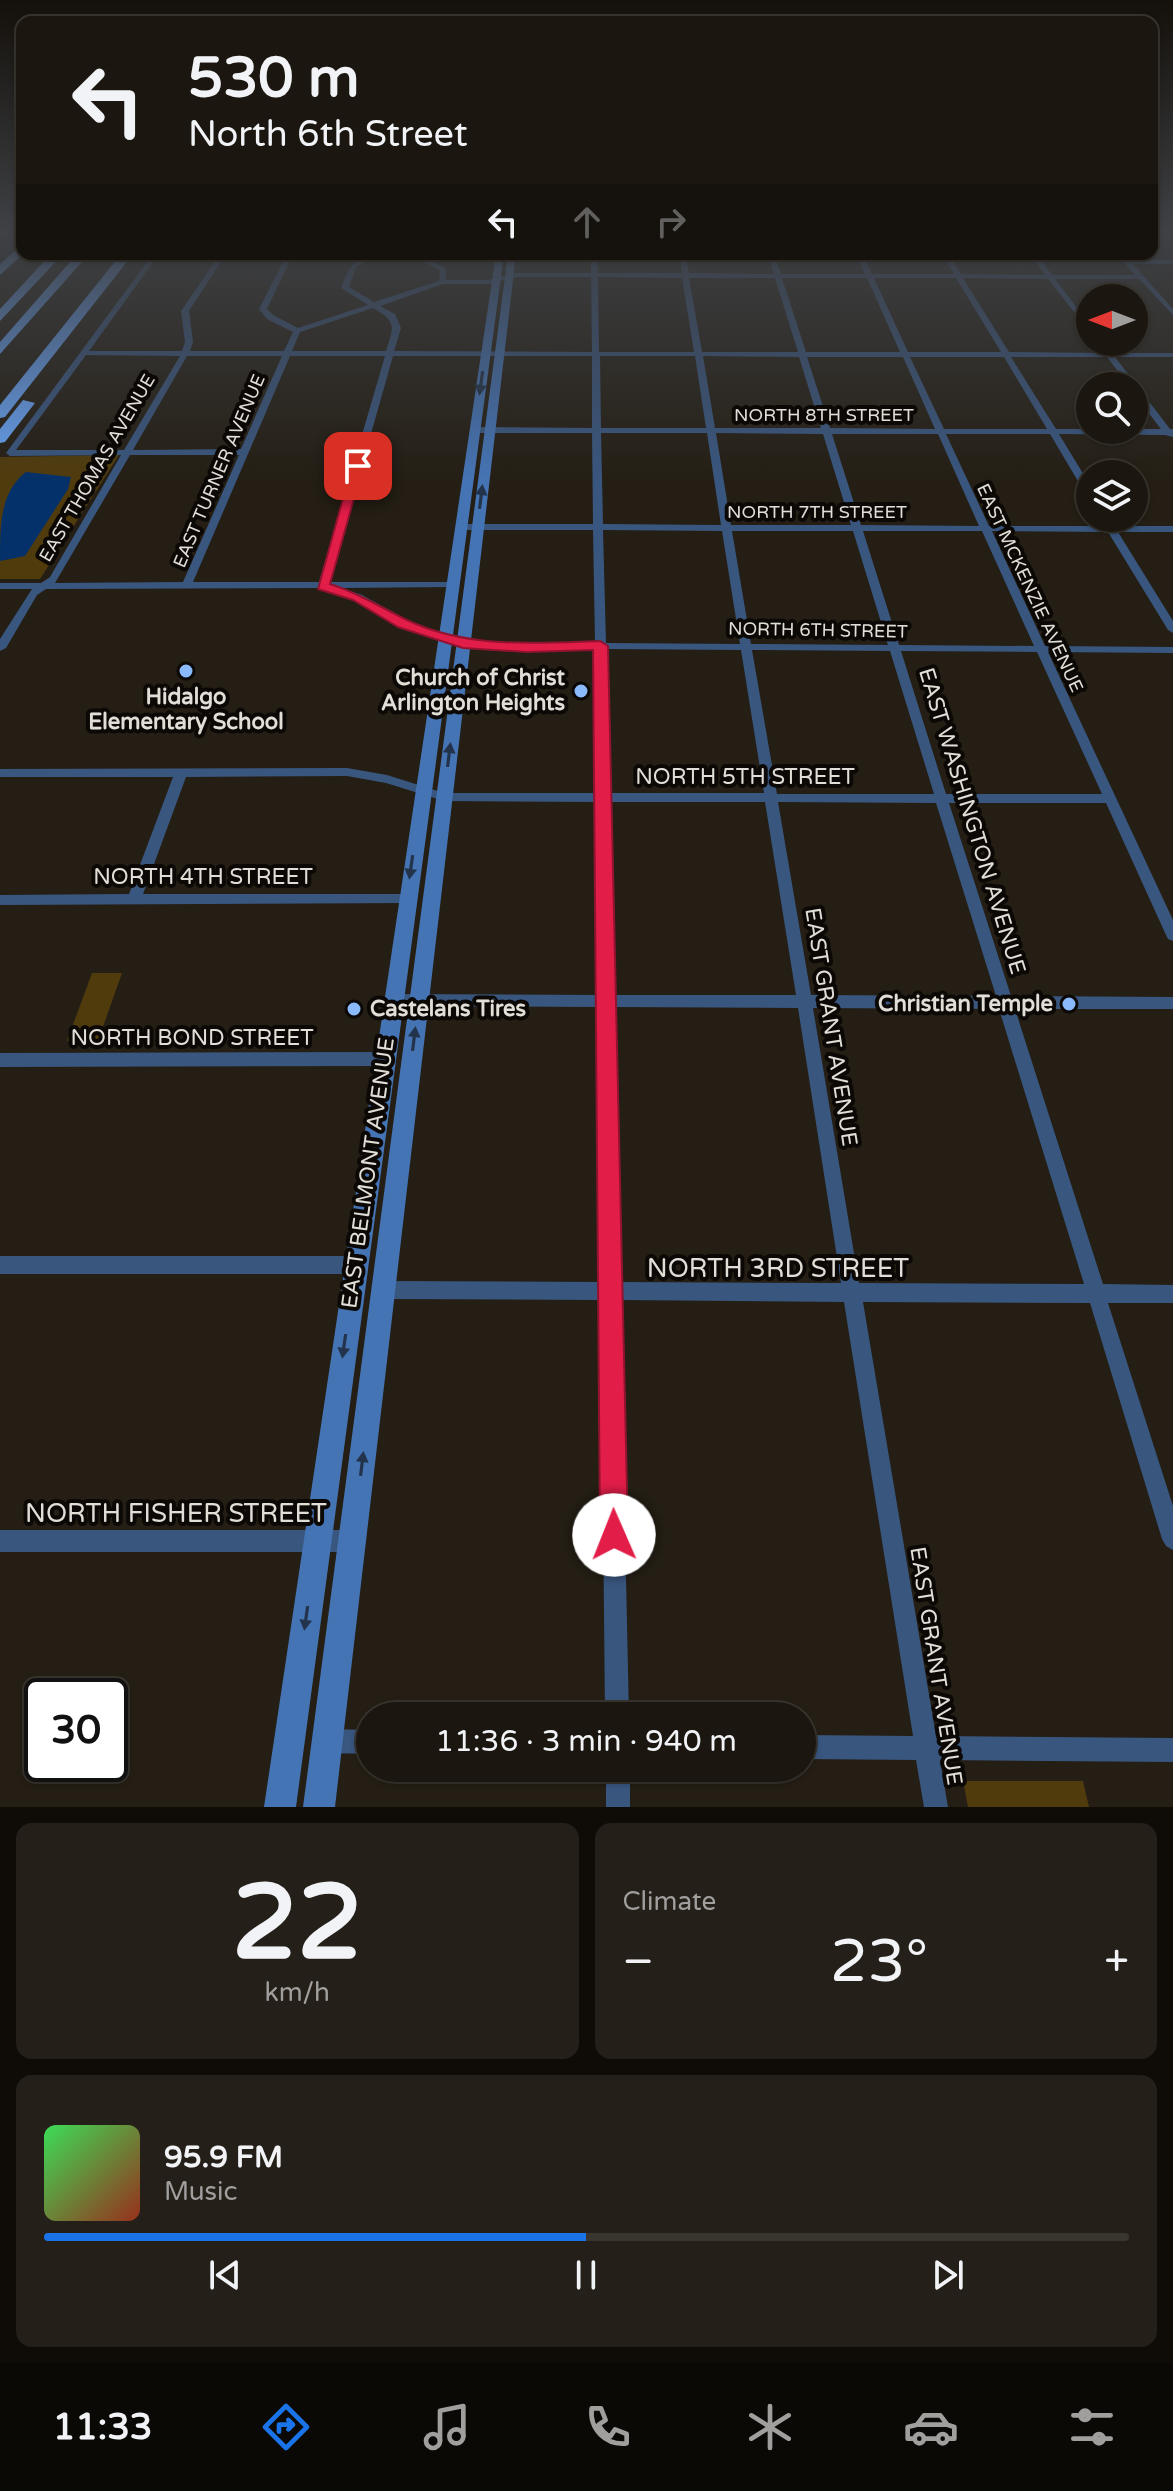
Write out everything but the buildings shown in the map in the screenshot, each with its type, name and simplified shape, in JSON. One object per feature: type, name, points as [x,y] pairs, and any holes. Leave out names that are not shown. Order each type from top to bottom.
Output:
[{"type":"highway","points":[[0,351],[32,313]]},
{"type":"highway","points":[[0,414],[81,313]]},
{"type":"highway","points":[[0,439],[34,393],[75,321]]},
{"type":"main road","name":"EAST BELMONT AVENUE","points":[[280,1807],[421,790],[461,527],[482,430],[494,313]]},
{"type":"main road","name":"EAST BELMONT AVENUE","points":[[492,353],[501,313]]},
{"type":"main road","name":"EAST BELMONT AVENUE","points":[[319,1807],[478,527],[482,430]]},
{"type":"main road","points":[[385,1059],[392,1061],[397,1075],[391,1124],[397,1179]]},
{"type":"street","points":[[112,313],[10,453],[244,452]]},
{"type":"street","name":"EAST THOMAS AVENUE","points":[[0,648],[33,593],[54,579],[185,353],[189,342],[185,313]]},
{"type":"street","points":[[267,313],[297,331],[351,313]]},
{"type":"street","points":[[323,586],[391,352],[396,320],[385,313]]},
{"type":"street","points":[[595,313],[617,1702]]},
{"type":"street","name":"EAST GRANT AVENUE","points":[[691,313],[936,1807]]},
{"type":"street","name":"EAST WASHINGTON AVENUE","points":[[790,313],[1173,1539]]},
{"type":"street","name":"EAST MCKENZIE AVENUE","points":[[886,313],[1173,935]]},
{"type":"street","points":[[980,313],[1076,469]]},
{"type":"street","name":"EAST TURNER AVENUE","points":[[187,585],[297,331]]},
{"type":"street","points":[[83,353],[1076,355]]},
{"type":"street","points":[[1148,355],[1173,355]]},
{"type":"street","points":[[1109,356],[1121,372]]},
{"type":"street","points":[[1148,406],[1171,434]]},
{"type":"street","name":"NORTH 8TH STREET","points":[[482,430],[1171,434]]},
{"type":"street","name":"NORTH 7TH STREET","points":[[461,527],[1076,529]]},
{"type":"street","name":"NORTH 7TH STREET","points":[[1148,529],[1173,529]]},
{"type":"street","points":[[1113,532],[1173,630]]},
{"type":"street","points":[[0,586],[452,585]]},
{"type":"street","name":"NORTH 6TH STREET","points":[[323,586],[358,597],[403,624],[463,644],[527,648],[1173,650]]},
{"type":"street","name":"NORTH 5TH STREET","points":[[0,773],[347,772],[444,797],[1110,799]]},
{"type":"street","points":[[134,899],[181,773]]},
{"type":"street","name":"NORTH 4TH STREET","points":[[0,900],[407,899]]},
{"type":"street","points":[[393,1000],[1173,1003]]},
{"type":"street","name":"NORTH BOND STREET","points":[[0,1060],[385,1059]]},
{"type":"street","points":[[0,1265],[355,1265]]},
{"type":"street","name":"NORTH 3RD STREET","points":[[383,1290],[610,1294],[1173,1294]]},
{"type":"street","name":"NORTH FISHER STREET","points":[[0,1541],[352,1541]]},
{"type":"street","points":[[327,1741],[356,1742]]},
{"type":"street","points":[[816,1747],[1173,1750]]},
{"type":"street","points":[[618,1782],[618,1807]]},
{"type":"shaded area","points":[[119,455],[40,579],[0,579],[0,457]]},
{"type":"shaded area","points":[[92,973],[122,973],[98,1041],[67,1041]]},
{"type":"shaded area","points":[[963,1781],[1083,1781],[1089,1807],[968,1807]]},
{"type":"water","points":[[26,472],[71,477],[68,489],[25,556],[0,561],[1,522],[6,499],[17,480]]},
{"type":"place","name":"Hidalgo Elementary School","points":[[186,671]]},
{"type":"place","name":"Church of Christ Arlington Heights","points":[[581,691]]},
{"type":"place","name":"Christian Temple","points":[[1069,1004]]},
{"type":"place","name":"Castelans Tires","points":[[354,1009]]},
{"type":"route","points":[[358,466],[323,586],[358,597],[403,624],[463,644],[527,648],[600,646],[614,1535]]}]
